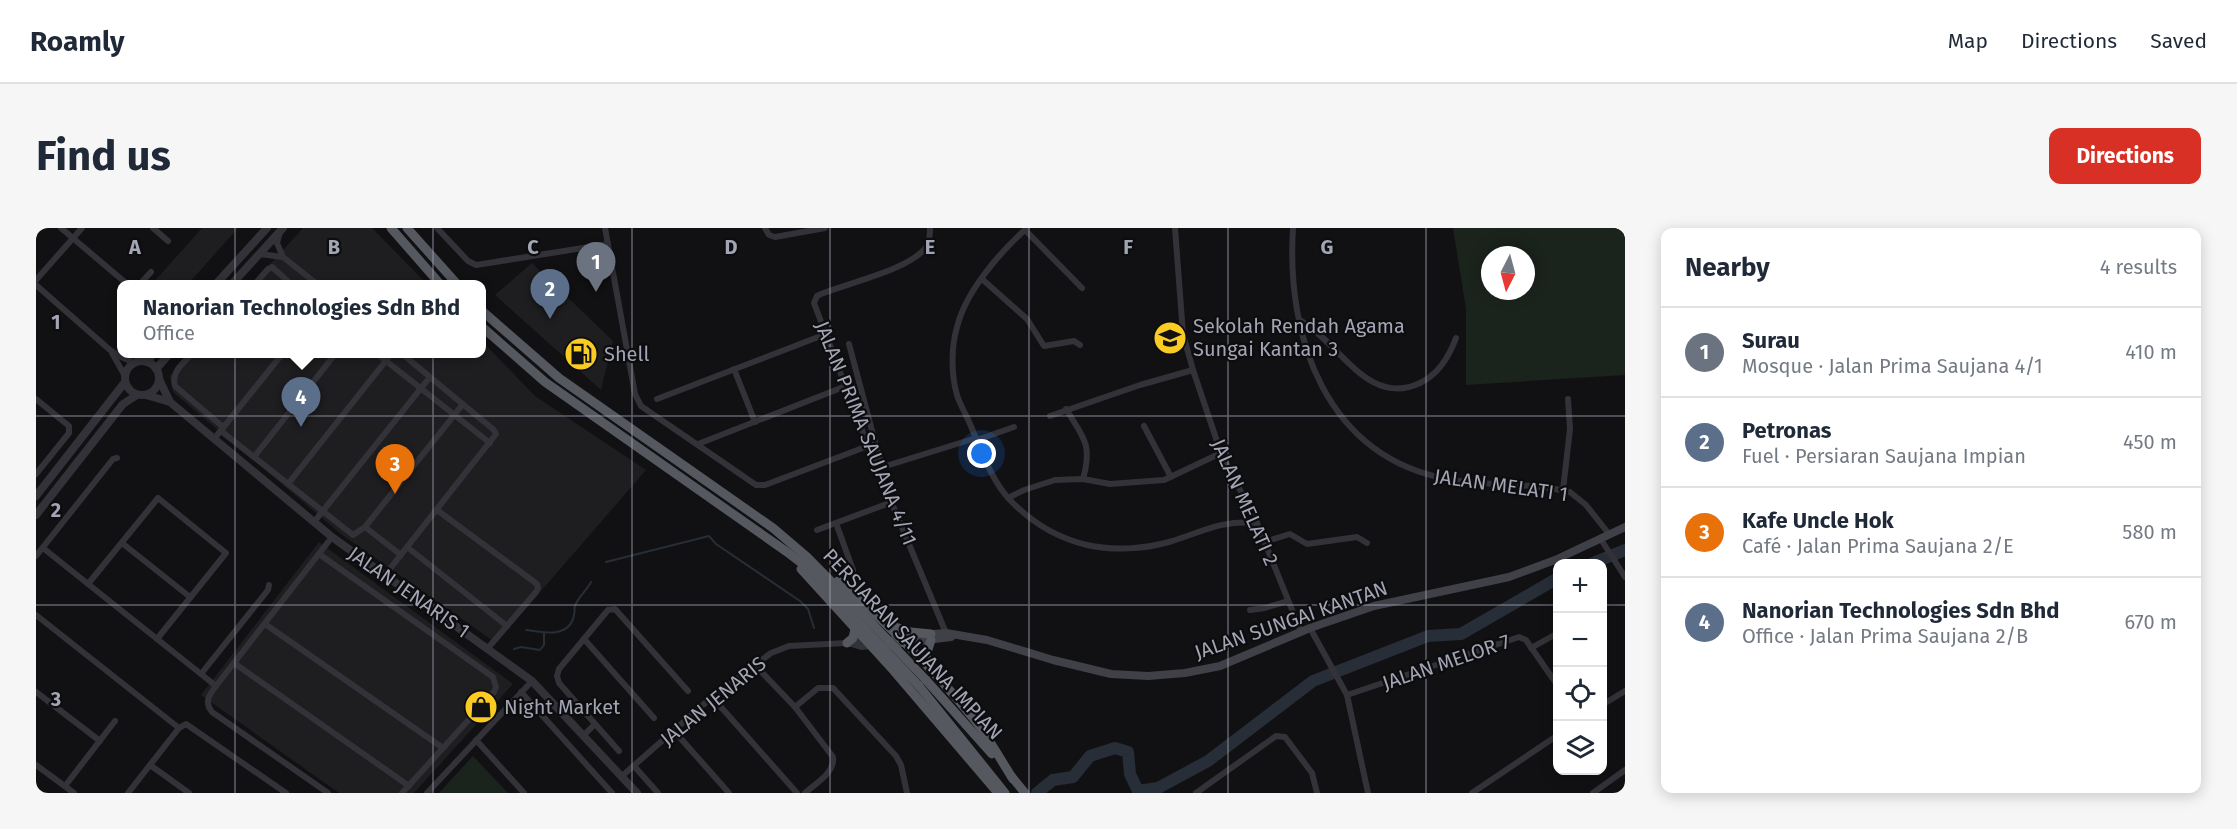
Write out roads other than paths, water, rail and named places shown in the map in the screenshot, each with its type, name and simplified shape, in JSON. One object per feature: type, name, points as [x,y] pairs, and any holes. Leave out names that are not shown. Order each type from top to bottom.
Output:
[{"type":"highway","points":[[391,228],[436,280]]},
{"type":"highway","points":[[407,228],[453,280]]},
{"type":"highway","name":"PERSIARAN SAUJANA IMPIAN","points":[[486,314],[559,378],[753,512],[807,557],[858,621]]},
{"type":"highway","name":"PERSIARAN SAUJANA IMPIAN","points":[[486,330],[545,382],[809,569],[858,621],[922,683],[1023,790]]},
{"type":"highway","points":[[807,557],[821,566],[890,626],[930,666],[975,720],[1013,779]]},
{"type":"highway","points":[[858,621],[868,643],[998,793]]},
{"type":"highway","points":[[847,643],[853,638],[858,621]]},
{"type":"highway","points":[[890,626],[931,637],[926,656],[930,666]]},
{"type":"highway","name":"PERSIARAN SAUJANA IMPIAN","points":[[922,683],[1005,793]]},
{"type":"main road","name":"JALAN SUNGAI KANTAN","points":[[931,637],[946,633],[987,640],[1053,660],[1112,674],[1148,676],[1185,673],[1220,666],[1310,628],[1374,606],[1509,577],[1555,560],[1625,526]]},
{"type":"main road","name":"JALAN SUNGAI KANTAN","points":[[868,643],[960,635]]},
{"type":"street","points":[[61,228],[121,280]]},
{"type":"street","points":[[36,280],[82,228]]},
{"type":"street","points":[[153,228],[168,241]]},
{"type":"street","points":[[220,280],[267,228]]},
{"type":"street","points":[[437,228],[468,261],[476,265],[608,244]]},
{"type":"street","points":[[605,228],[638,403],[756,484],[765,485],[868,446]]},
{"type":"street","points":[[765,229],[769,235],[775,237],[825,228]]},
{"type":"street","name":"JALAN PRIMA SAUJANA 4/11","points":[[930,228],[926,247],[915,257],[899,266],[817,296],[814,303],[868,446],[946,633]]},
{"type":"street","name":"JALAN MELATI 2","points":[[1175,228],[1183,334],[1193,370],[1221,453],[1257,523],[1301,632]]},
{"type":"street","name":"JALAN MELATI 1","points":[[1293,228],[1292,276],[1314,372],[1328,398],[1364,441],[1387,457],[1416,471],[1446,479],[1477,484],[1563,490],[1579,498],[1609,534]]},
{"type":"street","points":[[1082,288],[1026,229],[1002,252],[982,279],[957,326],[952,358],[957,394],[990,468],[1008,498],[1040,526],[1052,533],[1089,546],[1116,549],[1157,545],[1221,524],[1257,523]]},
{"type":"street","points":[[237,280],[281,230]]},
{"type":"street","points":[[281,230],[278,243],[283,257],[311,280]]},
{"type":"street","points":[[260,254],[283,257]]},
{"type":"street","points":[[259,280],[272,267],[286,280]]},
{"type":"street","points":[[144,280],[151,272]]},
{"type":"street","points":[[982,279],[1027,319],[1044,346],[1074,341],[1080,345]]},
{"type":"street","points":[[36,285],[117,354]]},
{"type":"street","points":[[1301,321],[1321,334],[1349,365],[1364,377],[1377,385],[1388,388],[1413,387],[1436,373],[1445,362],[1456,338]]},
{"type":"street","points":[[657,399],[826,334]]},
{"type":"street","points":[[849,344],[878,453],[886,466],[1014,427]]},
{"type":"street","points":[[111,350],[129,390],[137,395],[147,395],[170,402]]},
{"type":"street","points":[[123,358],[135,363],[147,362],[156,369],[170,402]]},
{"type":"street","points":[[147,362],[150,358]]},
{"type":"street","points":[[156,369],[166,358]]},
{"type":"street","points":[[189,358],[176,371],[173,380],[175,386],[254,457],[353,535],[365,527],[463,404]]},
{"type":"street","points":[[214,439],[279,358]]},
{"type":"street","points":[[254,457],[333,358]]},
{"type":"street","points":[[382,358],[454,415],[493,440]]},
{"type":"street","points":[[288,484],[389,358]]},
{"type":"street","points":[[385,575],[496,434],[406,358]]},
{"type":"street","points":[[36,496],[125,379],[127,370],[135,363]]},
{"type":"street","points":[[734,369],[755,422]]},
{"type":"street","points":[[1050,416],[1193,370]]},
{"type":"street","points":[[314,522],[430,377]]},
{"type":"street","points":[[147,395],[154,390],[159,379]]},
{"type":"street","points":[[698,444],[846,386]]},
{"type":"street","points":[[36,515],[123,404],[137,395]]},
{"type":"street","points":[[36,399],[69,426],[69,433],[36,474]]},
{"type":"street","points":[[1563,490],[1570,429],[1568,399]]},
{"type":"street","name":"JALAN JENARIS 1","points":[[170,402],[332,537],[532,681],[637,793]]},
{"type":"street","points":[[1066,409],[1087,448],[1088,461],[1083,478]]},
{"type":"street","points":[[1144,426],[1171,477]]},
{"type":"street","points":[[1008,498],[1055,480],[1083,478],[1110,484],[1164,480],[1221,453]]},
{"type":"street","points":[[36,556],[113,459],[117,459]]},
{"type":"street","points":[[88,584],[158,498],[226,553],[157,639]]},
{"type":"street","points":[[817,530],[892,502]]},
{"type":"street","points":[[437,510],[537,584],[536,592],[488,648]]},
{"type":"street","points":[[836,523],[853,570]]},
{"type":"street","points":[[365,527],[401,555]]},
{"type":"street","points":[[1264,542],[1288,534],[1307,544],[1357,537],[1367,543]]},
{"type":"street","points":[[328,793],[212,712],[208,706],[208,700],[216,686],[332,537]]},
{"type":"street","points":[[1600,538],[1625,577]]},
{"type":"street","points":[[122,543],[190,597]]},
{"type":"street","points":[[407,547],[507,626]]},
{"type":"street","points":[[43,548],[216,686]]},
{"type":"street","points":[[319,554],[493,677],[496,683],[494,692],[402,793]]},
{"type":"street","points":[[201,674],[268,590],[269,585]]},
{"type":"street","points":[[1250,610],[1288,601]]},
{"type":"street","points":[[619,751],[559,683],[557,676],[559,669],[608,610],[615,609],[688,691]]},
{"type":"street","points":[[36,615],[179,728]]},
{"type":"street","points":[[264,624],[443,748]]},
{"type":"street","points":[[1310,628],[1347,695],[1368,793]]},
{"type":"street","points":[[1531,648],[1553,635]]},
{"type":"street","name":"JALAN MELOR 7","points":[[1347,695],[1519,638],[1526,640],[1553,680]]},
{"type":"street","points":[[584,639],[654,718]]},
{"type":"street","name":"JALAN JENARIS","points":[[622,776],[713,698],[771,653],[789,646],[868,643]]},
{"type":"street","points":[[234,663],[409,786]]},
{"type":"street","points":[[755,665],[795,707],[833,756],[834,765],[831,770],[805,793]]},
{"type":"street","points":[[427,793],[532,681]]},
{"type":"street","points":[[795,707],[818,688],[833,687],[896,756],[901,765],[908,793]]},
{"type":"street","points":[[1607,702],[1625,691]]},
{"type":"street","points":[[36,692],[100,741]]},
{"type":"street","points":[[521,692],[612,793]]},
{"type":"street","points":[[713,698],[797,793]]},
{"type":"street","points":[[65,786],[115,721]]},
{"type":"street","points":[[128,793],[179,728],[186,724],[194,727],[286,793]]},
{"type":"street","points":[[584,735],[596,724]]},
{"type":"street","points":[[675,732],[729,793]]},
{"type":"street","points":[[1196,793],[1276,736],[1285,737],[1312,774],[1317,793]]},
{"type":"street","points":[[1472,793],[1553,738]]},
{"type":"street","points":[[476,740],[524,793]]},
{"type":"street","points":[[36,765],[74,793]]},
{"type":"street","points":[[150,765],[189,793]]},
{"type":"street","points":[[633,766],[658,793]]},
{"type":"street","points":[[1593,793],[1625,770]]},
{"type":"waterway","points":[[606,562],[709,536],[716,544],[800,601],[808,609],[814,628]]},
{"type":"waterway","points":[[1603,559],[1625,550]]},
{"type":"waterway","points":[[1037,793],[1053,780],[1073,777],[1090,756],[1115,748],[1128,752],[1130,774],[1138,791],[1158,788],[1208,761],[1313,681],[1428,636],[1461,634],[1553,581]]},
{"type":"waterway","points":[[526,630],[562,631],[571,622],[576,603],[591,582]]},
{"type":"waterway","points":[[514,649],[521,647],[540,650],[544,645],[544,633]]},
{"type":"place","name":"Surau","points":[[596,292]]},
{"type":"place","name":"Petronas","points":[[550,319]]},
{"type":"place","name":"Sekolah Rendah Agama Sungai Kantan 3","points":[[1170,338]]},
{"type":"place","name":"Shell","points":[[581,354]]},
{"type":"place","name":"Nanorian Technologies Sdn Bhd","points":[[301,427]]},
{"type":"place","name":"Kafe Uncle Hok","points":[[395,494]]},
{"type":"place","name":"Night Market","points":[[481,707]]}]
